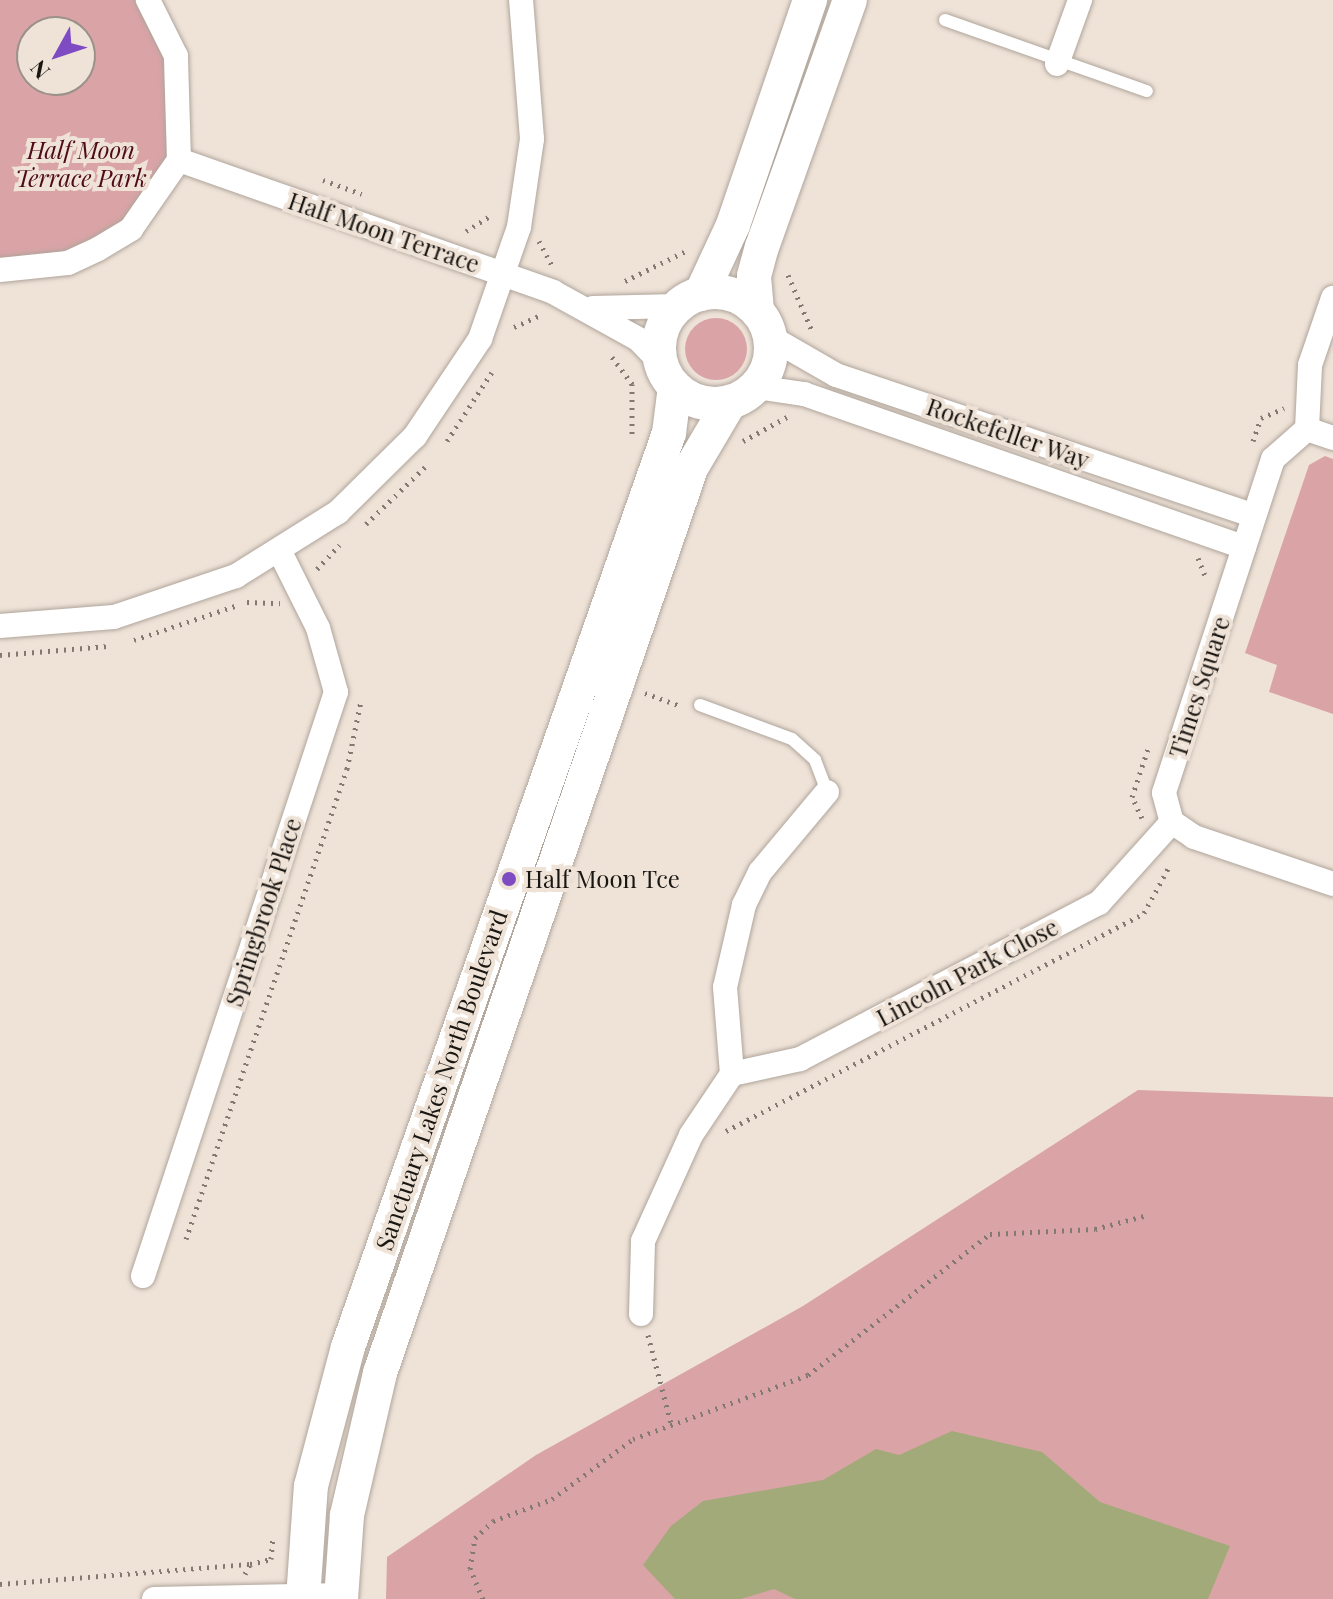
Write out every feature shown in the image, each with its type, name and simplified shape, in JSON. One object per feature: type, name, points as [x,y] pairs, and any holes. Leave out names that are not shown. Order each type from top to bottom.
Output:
[{"type":"street","points":[[0,270],[54,266],[98,249],[131,229],[179,160],[176,56],[148,0]]},
{"type":"street","points":[[0,626],[114,617],[236,576],[280,552],[338,512],[415,436],[480,339],[519,227],[532,139],[521,0]]},
{"type":"street","points":[[668,376],[661,332],[689,300],[733,225],[810,0]]},
{"type":"street","points":[[616,318],[668,376],[700,402],[743,394],[767,368],[754,276],[850,0]]},
{"type":"street","points":[[1057,64],[1080,0]]},
{"type":"street","name":"Half Moon Terrace","points":[[179,160],[501,273],[616,318],[689,300]]},
{"type":"street","points":[[689,300],[731,295],[763,324]]},
{"type":"street","points":[[1333,298],[1310,365],[1307,417],[1333,438]]},
{"type":"street","name":"Rockefeller Way","points":[[763,324],[836,375],[1253,515]]},
{"type":"street","name":"Sanctuary Lakes North Boulevard","points":[[303,1597],[311,1486],[348,1347],[669,433],[668,376]]},
{"type":"street","name":"Rockefeller Way","points":[[743,394],[804,394],[1244,547]]},
{"type":"street","name":"Sanctuary Lakes North Boulevard","points":[[341,1597],[347,1515],[380,1373],[691,468],[743,394]]},
{"type":"street","name":"Times Square","points":[[1168,840],[1164,793],[1253,515],[1273,459],[1307,417]]},
{"type":"street","name":"Springbrook Place","points":[[143,1276],[336,692],[318,628],[280,552]]},
{"type":"street","points":[[641,1314],[643,1241],[681,1154],[732,1074],[725,987],[744,905],[760,872],[827,792]]},
{"type":"street","points":[[1168,840],[1194,837],[1333,884]]},
{"type":"street","name":"Lincoln Park Close","points":[[732,1074],[800,1059],[1099,903],[1168,840]]},
{"type":"street","points":[[154,1599],[243,1593],[341,1597]]},
{"type":"lane","points":[[945,20],[1057,64],[1147,91]]},
{"type":"lane","points":[[700,705],[792,739],[815,760],[827,792]]},
{"type":"path","points":[[315,177],[375,199]]},
{"type":"path","points":[[457,227],[470,232],[491,221],[494,205]]},
{"type":"path","points":[[628,449],[638,419],[632,384],[611,354],[625,281],[692,247],[694,238]]},
{"type":"path","points":[[791,415],[802,419]]},
{"type":"path","points":[[1247,457],[1261,418],[1307,417]]},
{"type":"path","points":[[1196,554],[1207,574],[1202,589]]},
{"type":"path","points":[[637,690],[690,709],[700,705]]},
{"type":"path","points":[[1152,738],[1132,797],[1186,863]]},
{"type":"path","points":[[681,1154],[1144,913],[1168,840]]},
{"type":"path","points":[[483,1599],[470,1569],[475,1538],[671,1423],[808,1375],[990,1234],[1095,1229],[1148,1215]]},
{"type":"path","points":[[641,1314],[671,1423]]},
{"type":"path","points":[[0,1584],[250,1564],[271,1559],[275,1522]]},
{"type":"path","points":[[243,1593],[250,1564]]},
{"type":"green space","name":"Half Moon Terrace Park","points":[[0,0],[148,0],[164,26],[179,160],[98,249],[0,270]]},
{"type":"green space","points":[[716,318],[738,327],[747,349],[738,371],[716,380],[694,371],[685,349],[694,327]]},
{"type":"green space","points":[[1325,456],[1333,459],[1333,714],[1269,692],[1277,665],[1245,653],[1309,465]]},
{"type":"green space","points":[[1138,1090],[1333,1097],[1333,1599],[386,1599],[387,1557],[536,1455],[803,1306]]},
{"type":"shaded area","points":[[952,1431],[1042,1452],[1100,1502],[1230,1546],[1208,1599],[795,1599],[774,1589],[741,1599],[675,1599],[643,1565],[671,1526],[703,1501],[823,1480],[876,1449],[899,1455]]},
{"type":"place","name":"Half Moon Tce","points":[[509,879]]}]
